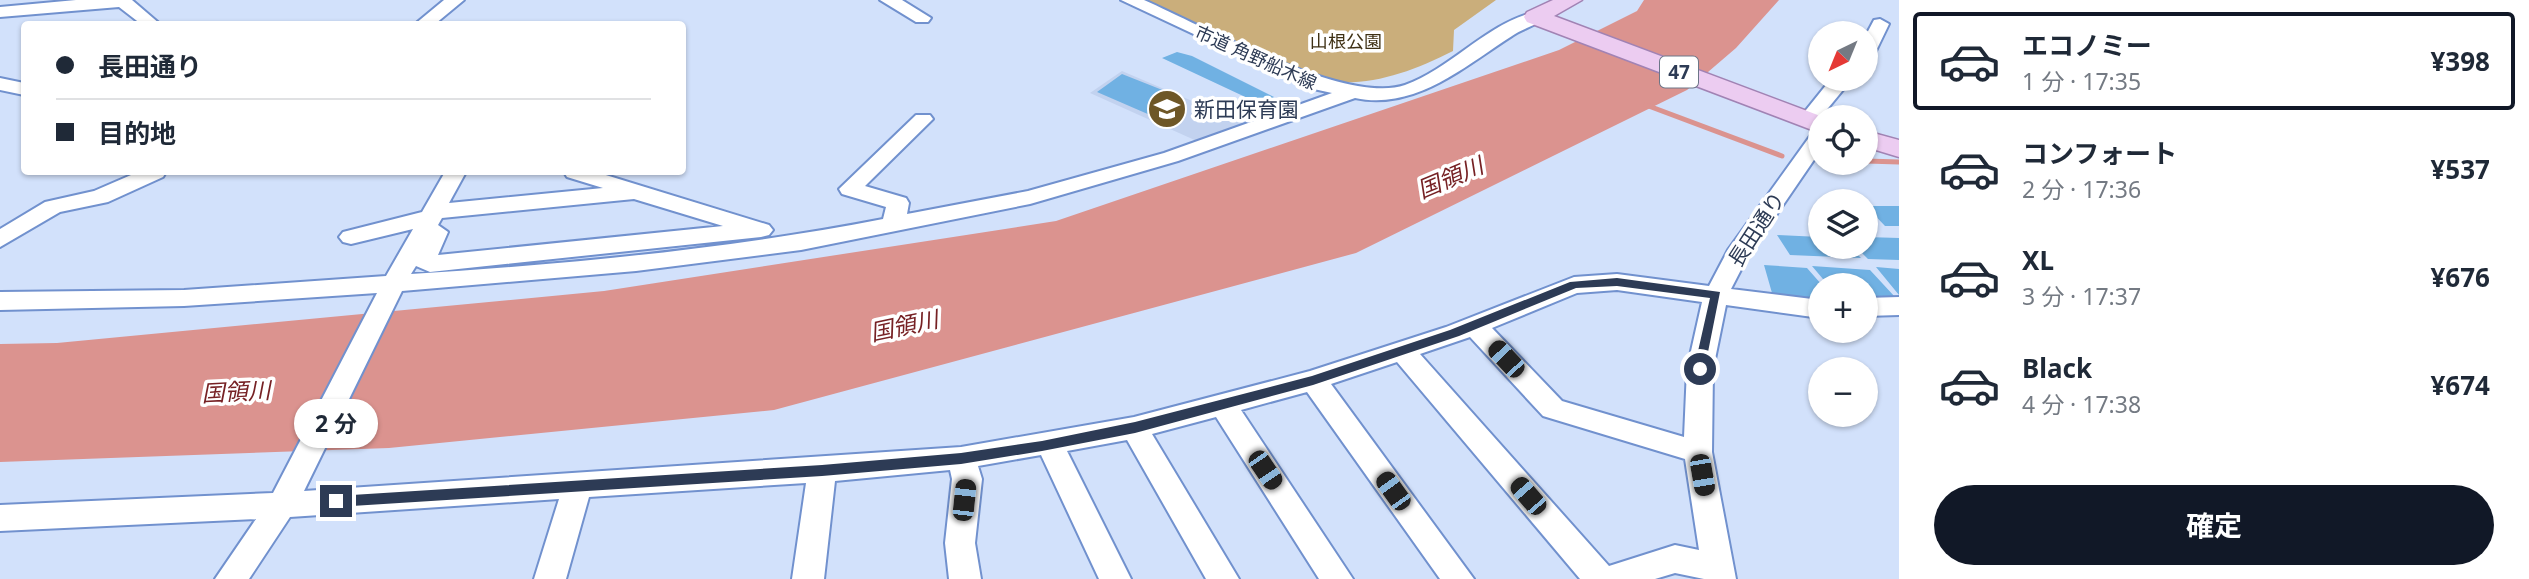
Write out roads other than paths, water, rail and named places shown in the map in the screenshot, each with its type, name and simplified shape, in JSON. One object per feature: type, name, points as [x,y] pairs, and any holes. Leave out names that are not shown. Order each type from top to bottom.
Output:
[{"type":"main road","points":[[1535,18],[1571,0]]},
{"type":"main road","name":"47","points":[[1535,18],[1808,123]]},
{"type":"main road","points":[[1878,143],[1899,149]]},
{"type":"street","points":[[428,21],[455,0]]},
{"type":"street","points":[[889,0],[922,18]]},
{"type":"street","name":"市道 角野船木線","points":[[1130,0],[1316,85],[1351,93],[1385,95],[1407,91],[1434,78],[1516,25],[1535,18]]},
{"type":"street","points":[[0,12],[123,1],[146,21]]},
{"type":"street","points":[[1878,30],[1881,24]]},
{"type":"street","points":[[0,84],[21,88]]},
{"type":"street","name":"長田通り","points":[[1820,105],[1830,91]]},
{"type":"street","points":[[0,301],[184,298],[392,289],[801,242],[1030,197],[1158,161],[1351,93]]},
{"type":"street","points":[[892,224],[898,203],[850,190],[923,119]]},
{"type":"street","name":"長田通り","points":[[1719,573],[1698,452],[1700,369],[1716,295],[1808,129]]},
{"type":"street","points":[[0,239],[53,207],[100,197],[148,175]]},
{"type":"street","points":[[231,579],[284,498],[454,175]]},
{"type":"street","points":[[584,175],[801,242]]},
{"type":"street","points":[[351,237],[436,213],[635,192]]},
{"type":"street","points":[[436,213],[424,261],[430,264],[761,230]]},
{"type":"street","points":[[0,518],[284,498],[579,486],[961,458],[1135,428],[1313,380],[1474,325],[1574,285],[1617,282],[1808,307]]},
{"type":"street","points":[[1878,307],[1899,306]]},
{"type":"street","points":[[1474,325],[1553,409],[1698,452]]},
{"type":"street","points":[[1402,351],[1600,579]]},
{"type":"street","points":[[1313,380],[1458,579]]},
{"type":"street","points":[[1222,404],[1337,579]]},
{"type":"street","points":[[1135,428],[1223,579]]},
{"type":"street","points":[[1050,444],[1115,579]]},
{"type":"street","points":[[961,458],[967,479],[960,543],[965,579]]},
{"type":"street","points":[[808,579],[822,470]]},
{"type":"street","points":[[550,579],[579,486]]},
{"type":"street","points":[[1612,579],[1675,559],[1719,573]]},
{"type":"water","name":"国領川","points":[[1644,0],[1779,0],[1736,48],[1687,90],[1356,253],[774,410],[389,448],[0,462],[0,344],[57,343],[604,291],[1056,221],[1559,50],[1637,11]]},
{"type":"waterway","points":[[1646,105],[1782,156]]},
{"type":"waterway","points":[[1878,161],[1899,162]]},
{"type":"place","name":"新田保育園","points":[[1167,109]]},
{"type":"park label","name":"山根公園","points":[[1346,41]]}]
